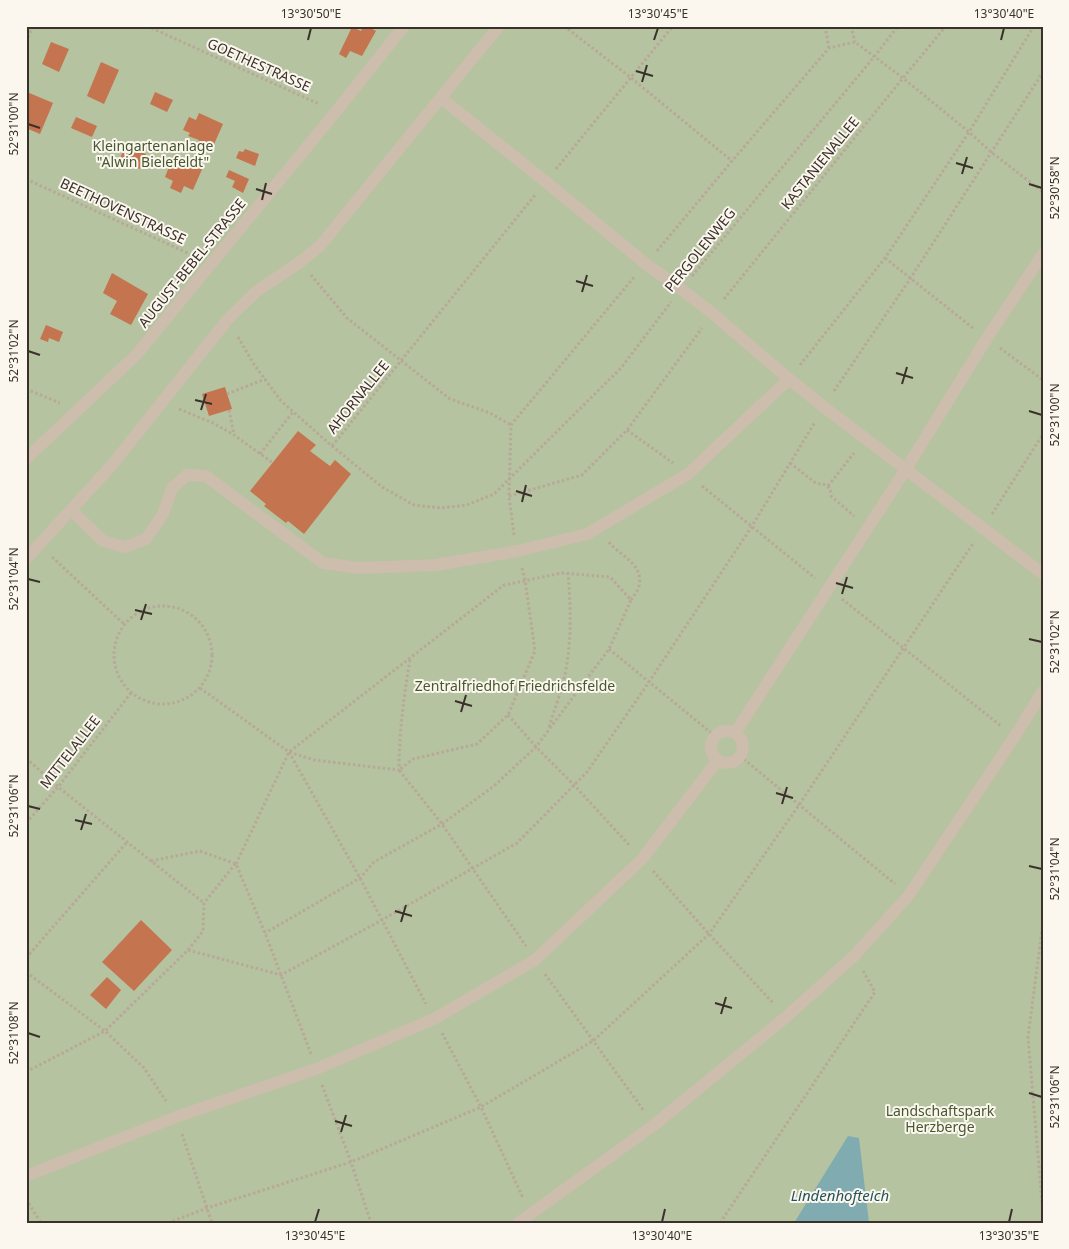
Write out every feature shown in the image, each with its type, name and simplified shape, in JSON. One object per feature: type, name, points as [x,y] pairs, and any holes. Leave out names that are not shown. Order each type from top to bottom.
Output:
[{"type":"lane","name":"AUGUST-BEBEL-STRASSE","points":[[26,459],[137,354],[404,26]]},
{"type":"lane","points":[[26,558],[112,465],[228,319],[257,292],[320,246],[499,26]]},
{"type":"lane","points":[[441,98],[646,264],[712,313],[824,407],[1043,574]]},
{"type":"lane","points":[[735,733],[906,469],[987,338],[1043,254]]},
{"type":"lane","points":[[71,510],[103,541],[125,547],[146,539],[163,514],[172,488],[187,475],[206,476],[323,563],[359,568],[436,565],[518,551],[587,534],[688,474],[789,379]]},
{"type":"lane","points":[[518,1223],[654,1126],[786,1017],[854,956],[909,895],[1043,691]]},
{"type":"lane","points":[[724,731],[735,733],[742,741],[743,746],[740,756],[737,760],[727,763],[718,760],[714,757],[710,746],[715,736],[724,731]]},
{"type":"lane","points":[[26,1176],[176,1117],[316,1069],[434,1019],[535,960],[642,859],[718,760]]},
{"type":"path","points":[[26,42],[33,26]]},
{"type":"path","name":"GOETHESTRASSE","points":[[147,26],[324,106],[334,114]]},
{"type":"path","points":[[564,26],[732,160]]},
{"type":"path","points":[[825,26],[829,48]]},
{"type":"path","points":[[851,26],[854,42],[903,78],[990,152],[1043,192]]},
{"type":"path","name":"PERGOLENWEG","points":[[228,319],[253,363],[281,401],[382,487],[414,505],[442,508],[467,505],[494,494],[621,368],[681,289],[898,26]]},
{"type":"path","name":"KASTANIENALLEE","points":[[509,496],[582,475],[627,430],[712,313],[946,26]]},
{"type":"path","points":[[789,379],[885,258],[968,132],[1034,26]]},
{"type":"path","points":[[513,534],[509,496],[512,425],[732,160],[829,48],[854,42]]},
{"type":"path","points":[[188,950],[281,975],[517,843],[587,772],[752,526],[824,407],[910,279],[1043,72]]},
{"type":"path","name":"BEETHOVENSTRASSE","points":[[26,179],[201,259],[209,266]]},
{"type":"path","points":[[885,258],[1043,380]]},
{"type":"path","name":"AHORNALLEE","points":[[300,262],[347,318],[450,399],[490,413],[512,425]]},
{"type":"path","name":"AHORNALLEE","points":[[332,446],[401,361]]},
{"type":"path","points":[[227,394],[265,379]]},
{"type":"path","points":[[26,389],[61,403],[73,415]]},
{"type":"path","points":[[165,398],[177,408],[213,423],[234,435],[273,463]]},
{"type":"path","points":[[229,410],[234,435]]},
{"type":"path","points":[[260,454],[293,412]]},
{"type":"path","points":[[627,430],[688,474],[1000,725]]},
{"type":"path","points":[[168,1223],[207,1208],[350,1162],[481,1107],[593,1041],[708,934],[799,805],[983,528],[1043,434]]},
{"type":"path","points":[[828,486],[866,438]]},
{"type":"path","points":[[790,463],[817,484],[828,486],[831,496],[868,528]]},
{"type":"path","points":[[266,933],[360,878],[374,862],[442,824],[494,786],[536,747],[609,648],[639,587],[640,575],[631,561],[611,545],[598,527]]},
{"type":"path","points":[[38,545],[124,624]]},
{"type":"path","points":[[26,1072],[105,1031],[188,950],[204,931],[204,903],[236,864],[289,752],[504,585],[562,573],[610,577],[631,600]]},
{"type":"path","points":[[548,730],[564,679],[570,636],[568,573]]},
{"type":"path","points":[[200,688],[289,752],[314,760],[399,770],[413,759],[477,744],[508,715],[535,651],[525,580]]},
{"type":"path","points":[[166,606],[182,609],[196,618],[206,630],[212,644],[213,660],[209,675],[200,688],[188,698],[174,704],[159,705],[144,701],[131,693],[121,682],[115,668],[113,652],[117,637],[124,624],[136,613],[151,607],[166,606]]},
{"type":"path","points":[[609,648],[715,736]]},
{"type":"path","points":[[410,659],[399,743],[399,770],[442,824]]},
{"type":"path","name":"MITTELALLEE","points":[[26,824],[58,787],[131,693]]},
{"type":"path","points":[[508,715],[766,996]]},
{"type":"path","points":[[289,752],[360,878],[481,1107],[530,1215]]},
{"type":"path","points":[[740,756],[909,895]]},
{"type":"path","points":[[26,758],[58,787],[204,903]]},
{"type":"path","points":[[26,958],[127,842]]},
{"type":"path","points":[[151,861],[200,851],[236,864],[266,933],[372,1223]]},
{"type":"path","points":[[1043,922],[1028,1037],[1043,1215]]},
{"type":"path","points":[[720,1223],[876,992],[854,956]]},
{"type":"path","points":[[26,972],[105,1031],[144,1068],[176,1117],[212,1223]]},
{"type":"path","points":[[26,1199],[41,1223]]},
{"type":"green space","name":"Zentralfriedhof Friedrichsfelde","points":[[26,26],[1043,26],[1043,1223],[26,1223]]},
{"type":"water","name":"Lindenhofteich","points":[[848,1136],[859,1138],[869,1223],[794,1223]]},
{"type":"building","points":[[363,26],[376,31],[362,56],[350,51],[346,58],[339,54],[352,27],[361,31]]},
{"type":"building","points":[[51,42],[69,49],[59,72],[42,64]]},
{"type":"building","points":[[101,62],[119,70],[104,104],[87,96]]},
{"type":"building","points":[[27,92],[53,103],[40,134],[26,128],[29,122],[26,121]]},
{"type":"building","points":[[155,92],[173,100],[167,112],[150,104]]},
{"type":"building","points":[[199,113],[223,124],[211,151],[196,145],[199,140],[188,136],[190,133],[183,130],[189,117],[196,120]]},
{"type":"building","points":[[76,117],[97,126],[92,137],[71,128]]},
{"type":"building","points":[[125,146],[146,154],[140,169],[119,161]]},
{"type":"building","points":[[245,149],[259,154],[255,166],[236,158],[239,151],[243,152]]},
{"type":"building","points":[[174,154],[203,167],[193,190],[184,186],[181,193],[170,188],[173,181],[165,177]]},
{"type":"building","points":[[229,170],[249,179],[243,193],[232,187],[235,181],[226,177]]},
{"type":"building","points":[[112,273],[148,294],[131,325],[110,314],[117,301],[103,293]]},
{"type":"building","points":[[46,325],[63,332],[59,342],[49,338],[48,342],[40,339]]},
{"type":"building","points":[[225,387],[232,409],[209,416],[202,394]]},
{"type":"building","points":[[298,431],[316,445],[310,451],[330,466],[335,460],[351,474],[304,534],[264,506],[266,504],[250,491]]},
{"type":"building","points":[[141,920],[172,950],[134,991],[102,962]]},
{"type":"building","points":[[107,977],[121,990],[106,1009],[90,995]]},
{"type":"park label","name":"Kleingartenanlage \"Alwin Bielefeldt\"","points":[[153,154]]},
{"type":"park label","name":"Landschaftspark Herzberge","points":[[940,1120]]}]
